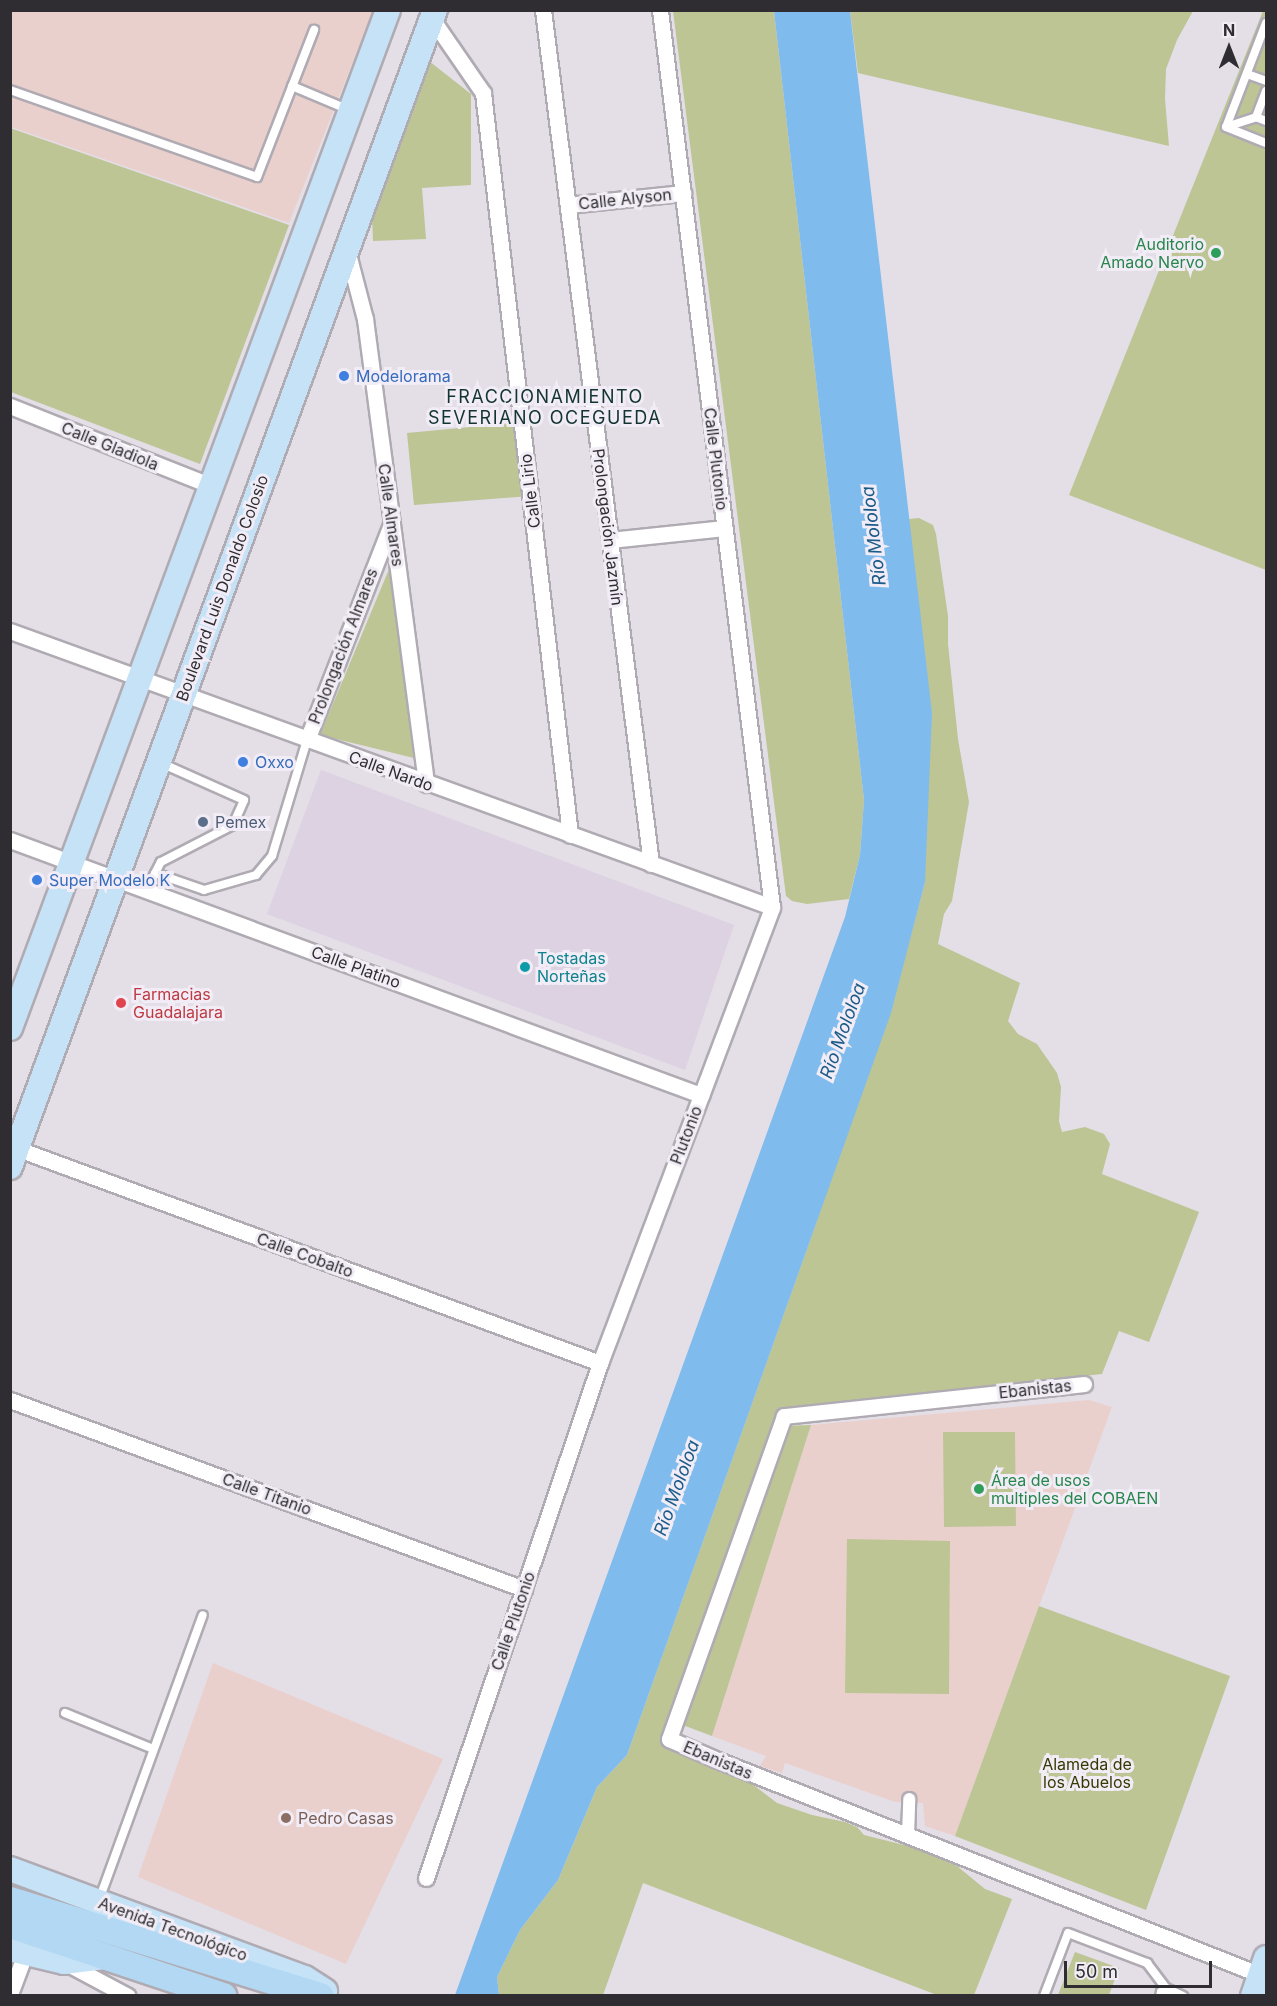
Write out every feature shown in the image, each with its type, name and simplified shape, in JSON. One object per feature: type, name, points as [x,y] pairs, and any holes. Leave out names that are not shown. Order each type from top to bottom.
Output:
[{"type":"highway","name":"Avenida Tecnológico","points":[[10,1900],[321,1995]]},
{"type":"highway","points":[[10,1925],[224,1995]]},
{"type":"main road","points":[[10,1028],[388,10]]},
{"type":"main road","name":"Boulevard Luis Donaldo Colosio","points":[[13,1154],[117,879],[183,693],[434,15]]},
{"type":"main road","name":"Avenida Tecnológico","points":[[10,1869],[304,1978],[332,1995]]},
{"type":"main road","points":[[18,1951],[64,1962],[104,1957]]},
{"type":"street","name":"Prolongación Jazmín","points":[[543,10],[651,864]]},
{"type":"street","name":"Calle Plutonio","points":[[660,10],[772,907]]},
{"type":"street","name":"Calle Lirio","points":[[434,15],[483,93],[570,835]]},
{"type":"street","name":"Calle Alyson","points":[[568,205],[683,193]]},
{"type":"street","name":"Calle Almares","points":[[347,248],[365,319],[426,784]]},
{"type":"street","name":"Calle Gladiola","points":[[10,406],[210,485]]},
{"type":"street","name":"Prolongación Almares","points":[[307,740],[393,519]]},
{"type":"street","points":[[610,540],[724,528]]},
{"type":"street","name":"Calle Nardo","points":[[10,631],[426,784],[772,907]]},
{"type":"street","name":"Calle Platino","points":[[10,840],[701,1095]]},
{"type":"street","name":"Plutonio","points":[[600,1363],[772,907]]},
{"type":"street","name":"Calle Cobalto","points":[[13,1154],[600,1363]]},
{"type":"street","name":"Calle Plutonio","points":[[426,1878],[600,1363]]},
{"type":"street","name":"Ebanistas","points":[[1084,1384],[784,1416],[669,1739],[1261,1976]]},
{"type":"street","name":"Calle Titanio","points":[[10,1400],[524,1589]]},
{"type":"street","points":[[908,1836],[909,1799]]},
{"type":"street","points":[[10,1995],[18,1951]]},
{"type":"street","points":[[64,1962],[128,1995]]},
{"type":"lane","points":[[1226,128],[1266,27]]},
{"type":"lane","points":[[10,90],[257,177],[314,30]]},
{"type":"lane","points":[[1247,74],[1266,81]]},
{"type":"lane","points":[[292,86],[351,111]]},
{"type":"lane","points":[[1256,117],[1266,91]]},
{"type":"lane","points":[[1226,128],[1256,117],[1266,121]]},
{"type":"lane","points":[[1226,128],[1266,143]]},
{"type":"lane","points":[[155,873],[204,890],[256,874],[272,856],[307,740]]},
{"type":"lane","points":[[147,889],[161,862],[233,825],[244,800],[159,761]]},
{"type":"lane","points":[[99,1901],[203,1615]]},
{"type":"lane","points":[[65,1713],[153,1749]]},
{"type":"lane","points":[[1044,1995],[1068,1933],[1147,1963],[1155,1970],[1158,1980],[1171,1991],[1183,1995]]},
{"type":"lane","points":[[1160,1995],[1161,1992],[1171,1991]]},
{"type":"shaded area","points":[[11,11],[373,11],[289,223],[11,127]]},
{"type":"shaded area","points":[[321,770],[734,925],[685,1070],[267,914]]},
{"type":"shaded area","points":[[1089,1400],[1112,1407],[955,1836],[925,1826],[923,1803],[895,1802],[785,1763],[782,1773],[760,1766],[766,1756],[712,1736],[811,1425]]},
{"type":"shaded area","name":"Pedro Casas","points":[[213,1663],[443,1759],[346,1964],[138,1877]]},
{"type":"green space","points":[[673,11],[774,11],[864,800],[860,855],[849,899],[807,904],[792,901],[786,896]]},
{"type":"green space","points":[[850,11],[1193,11],[1177,40],[1166,69],[1165,99],[1169,146],[858,73]]},
{"type":"green space","name":"Auditorio Amado Nervo","points":[[1263,11],[1266,11],[1266,570],[1069,495]]},
{"type":"green space","points":[[429,61],[471,94],[471,185],[422,188],[426,239],[373,241],[372,218]]},
{"type":"green space","points":[[10,128],[289,225],[200,464],[11,392]]},
{"type":"green space","points":[[522,422],[530,496],[414,505],[407,433]]},
{"type":"green space","points":[[919,518],[933,525],[936,534],[948,616],[948,644],[958,739],[969,802],[952,901],[944,914],[938,944],[1020,983],[1008,1021],[1018,1034],[1037,1044],[1057,1073],[1061,1087],[1059,1121],[1062,1132],[1085,1127],[1104,1134],[1110,1144],[1102,1174],[1199,1212],[1149,1342],[1119,1331],[1102,1374],[785,1408],[669,1738],[752,1784],[777,1803],[812,1815],[845,1822],[857,1827],[864,1835],[912,1847],[957,1866],[985,1889],[1012,1899],[974,1995],[937,1995],[643,1883],[603,1995],[499,1995],[497,1977],[520,1930],[558,1880],[597,1787],[627,1755],[814,1229],[909,942],[925,882],[909,519]]},
{"type":"green space","points":[[392,562],[418,759],[320,735]]},
{"type":"green space","points":[[811,1425],[712,1736],[680,1724],[783,1426]]},
{"type":"green space","name":"Área de usos multiples del COBAEN","points":[[943,1432],[1015,1432],[1016,1526],[944,1527]]},
{"type":"green space","points":[[847,1539],[950,1541],[949,1694],[845,1693]]},
{"type":"green space","name":"Alameda de los Abuelos","points":[[1039,1606],[1230,1676],[1146,1910],[955,1836]]},
{"type":"green space","points":[[1075,1952],[1119,1968],[1109,1995],[1058,1995]]},
{"type":"water","name":"Río Mololoa","points":[[774,11],[850,11],[932,713],[925,882],[891,1013],[627,1755],[597,1787],[558,1880],[520,1930],[497,1977],[499,1995],[455,1995],[845,917],[860,855],[864,800]]},
{"type":"place","name":"Auditorio Amado Nervo","points":[[1216,253]]},
{"type":"place","name":"Modelorama","points":[[344,376]]},
{"type":"place","name":"Oxxo","points":[[243,762]]},
{"type":"place","name":"Pemex","points":[[203,822]]},
{"type":"place","name":"Super Modelo K","points":[[37,880]]},
{"type":"place","name":"Tostadas Norteñas","points":[[525,967]]},
{"type":"place","name":"Farmacias Guadalajara","points":[[121,1003]]},
{"type":"place","name":"Área de usos multiples del COBAEN","points":[[979,1489]]},
{"type":"place","name":"Pedro Casas","points":[[286,1818]]},
{"type":"district","name":"FRACCIONAMIENTO SEVERIANO OCEGUEDA","points":[[545,408]]}]
